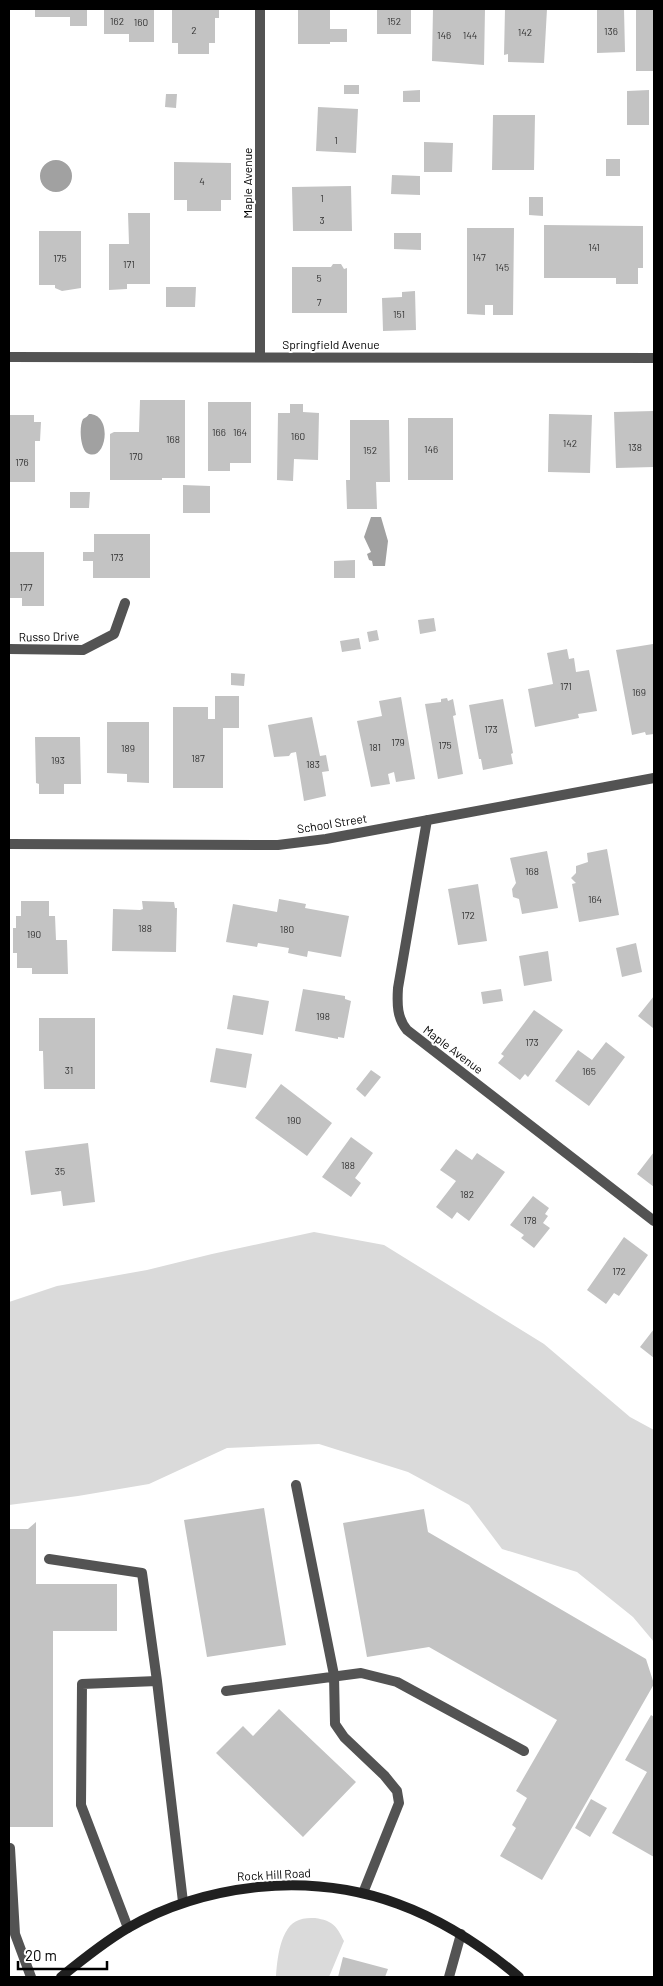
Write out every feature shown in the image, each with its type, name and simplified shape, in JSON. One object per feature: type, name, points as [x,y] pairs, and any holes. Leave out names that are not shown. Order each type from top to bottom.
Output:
[{"type":"main road","name":"Rock Hill Road","points":[[61,1977],[96,1948],[128,1928],[183,1902],[238,1889],[305,1884],[332,1886],[363,1893],[431,1918],[461,1934],[496,1958],[519,1977]]},
{"type":"street","name":"Maple Avenue","points":[[260,9],[260,358]]},
{"type":"street","name":"Springfield Avenue","points":[[9,357],[654,358]]},
{"type":"street","name":"Russo Drive","points":[[9,650],[83,650],[114,634],[125,604]]},
{"type":"street","name":"School Street","points":[[9,844],[278,844],[326,839],[654,778]]},
{"type":"street","name":"Maple Avenue","points":[[427,820],[398,988],[396,1008],[402,1025],[406,1030],[654,1220]]},
{"type":"street","points":[[296,1485],[334,1675],[335,1724],[344,1737],[384,1775],[397,1791],[399,1803],[363,1893]]},
{"type":"street","points":[[50,1559],[142,1573],[157,1681],[183,1902]]},
{"type":"street","points":[[226,1691],[361,1672],[397,1682],[524,1751]]},
{"type":"street","points":[[128,1928],[81,1805],[82,1684],[157,1681]]},
{"type":"street","points":[[10,1848],[15,1934],[30,1977]]},
{"type":"street","points":[[449,1977],[461,1934]]},
{"type":"shaded area","points":[[56,160],[68,164],[72,176],[68,188],[56,192],[44,188],[40,176],[44,164]]},
{"type":"shaded area","points":[[89,414],[97,416],[102,422],[104,429],[105,438],[103,445],[99,452],[94,454],[87,453],[83,447],[81,437],[83,419]]},
{"type":"shaded area","points":[[371,517],[381,517],[388,541],[385,566],[373,566],[367,554],[371,552],[364,537]]},
{"type":"shaded area","points":[[314,1232],[384,1245],[544,1344],[630,1417],[654,1430],[654,1642],[633,1617],[577,1572],[502,1549],[469,1505],[408,1472],[319,1444],[227,1448],[149,1484],[9,1505],[9,1302],[57,1286],[147,1270]]},
{"type":"shaded area","points":[[315,1918],[330,1922],[339,1931],[344,1941],[329,1977],[276,1977],[281,1945],[288,1929],[299,1920]]},
{"type":"building","points":[[35,9],[87,9],[87,26],[70,26],[70,17],[35,17]]},
{"type":"building","points":[[104,9],[154,9],[154,42],[129,42],[129,34],[104,34]]},
{"type":"building","points":[[172,9],[219,9],[219,18],[215,18],[215,43],[209,43],[209,54],[178,54],[178,43],[172,43]]},
{"type":"building","points":[[298,9],[330,9],[330,29],[347,29],[347,42],[298,44]]},
{"type":"building","points":[[377,9],[411,9],[411,34],[377,34]]},
{"type":"building","points":[[433,9],[485,9],[484,65],[432,61]]},
{"type":"building","points":[[505,9],[547,9],[544,63],[508,62],[508,54],[504,55]]},
{"type":"building","points":[[597,9],[624,9],[625,52],[597,53]]},
{"type":"building","points":[[636,9],[654,9],[654,71],[636,71]]},
{"type":"building","points":[[344,85],[359,85],[359,94],[344,94]]},
{"type":"building","points":[[420,90],[420,102],[403,102],[403,91]]},
{"type":"building","points":[[649,90],[649,125],[627,125],[627,91]]},
{"type":"building","points":[[166,94],[177,94],[176,108],[165,107]]},
{"type":"building","points":[[318,107],[358,109],[356,153],[316,151]]},
{"type":"building","points":[[493,115],[535,115],[534,170],[492,170]]},
{"type":"building","points":[[424,142],[453,143],[452,172],[424,172]]},
{"type":"building","points":[[606,159],[620,159],[620,176],[606,176]]},
{"type":"building","points":[[174,162],[231,163],[231,200],[221,200],[221,211],[187,211],[187,200],[174,200]]},
{"type":"building","points":[[392,175],[420,176],[420,195],[391,194]]},
{"type":"building","points":[[351,186],[352,231],[293,231],[292,187]]},
{"type":"building","points":[[529,197],[543,197],[543,216],[529,215]]},
{"type":"building","points":[[128,213],[150,213],[150,284],[127,284],[127,289],[109,290],[109,244],[129,244]]},
{"type":"building","points":[[544,225],[643,226],[643,268],[638,268],[638,284],[616,284],[616,278],[544,278]]},
{"type":"building","points":[[467,228],[514,228],[513,315],[493,315],[493,305],[485,305],[485,315],[467,314]]},
{"type":"building","points":[[39,231],[81,231],[81,288],[62,291],[55,288],[55,285],[39,285]]},
{"type":"building","points":[[394,233],[421,233],[421,250],[394,249]]},
{"type":"building","points":[[333,264],[341,264],[344,269],[347,268],[347,313],[292,313],[292,267],[331,267]]},
{"type":"building","points":[[166,287],[196,287],[195,307],[166,307]]},
{"type":"building","points":[[415,291],[416,330],[383,331],[382,298],[402,297],[402,292]]},
{"type":"building","points":[[140,400],[185,400],[185,478],[110,480],[110,434],[114,432],[139,432]]},
{"type":"building","points":[[208,402],[251,402],[251,463],[230,463],[230,471],[208,471]]},
{"type":"building","points":[[290,404],[303,404],[303,412],[319,413],[318,460],[294,459],[293,481],[277,480],[278,413],[290,413]]},
{"type":"building","points":[[654,411],[654,467],[616,468],[614,412]]},
{"type":"building","points":[[549,414],[592,415],[590,473],[548,472]]},
{"type":"building","points":[[9,415],[34,415],[34,422],[41,422],[40,441],[35,441],[35,482],[9,482]]},
{"type":"building","points":[[408,418],[453,418],[453,480],[408,480]]},
{"type":"building","points":[[350,420],[389,420],[390,482],[376,482],[377,509],[347,509],[346,480],[350,480]]},
{"type":"building","points":[[183,485],[210,486],[210,513],[183,513]]},
{"type":"building","points":[[70,492],[90,492],[89,508],[70,508]]},
{"type":"building","points":[[94,534],[150,534],[150,578],[93,578],[93,561],[83,561],[83,552],[94,552]]},
{"type":"building","points":[[9,552],[44,552],[44,606],[22,606],[22,598],[9,598]]},
{"type":"building","points":[[355,560],[355,578],[334,578],[334,561]]},
{"type":"building","points":[[434,618],[436,631],[420,634],[418,620]]},
{"type":"building","points":[[377,630],[379,640],[369,642],[367,632]]},
{"type":"building","points":[[359,638],[361,649],[342,652],[340,641]]},
{"type":"building","points":[[653,644],[654,734],[646,735],[645,732],[632,735],[616,650]]},
{"type":"building","points":[[567,649],[569,659],[574,658],[576,672],[589,670],[597,711],[578,714],[579,718],[535,727],[528,689],[553,684],[547,653]]},
{"type":"building","points":[[231,673],[245,674],[244,686],[231,685]]},
{"type":"building","points":[[215,696],[239,696],[239,728],[223,728],[223,788],[173,788],[173,707],[208,707],[208,719],[215,719]]},
{"type":"building","points":[[401,697],[415,779],[396,782],[394,772],[388,774],[390,784],[371,787],[357,721],[382,716],[379,701]]},
{"type":"building","points":[[447,698],[448,701],[453,699],[456,715],[453,716],[463,774],[438,779],[425,704],[441,702],[441,699]]},
{"type":"building","points":[[503,699],[513,753],[511,754],[513,764],[483,770],[481,759],[479,759],[469,705]]},
{"type":"building","points":[[312,717],[320,756],[326,755],[329,771],[322,772],[326,796],[304,801],[296,752],[291,753],[289,756],[274,757],[268,725]]},
{"type":"building","points":[[107,722],[149,722],[149,783],[127,782],[127,774],[107,773]]},
{"type":"building","points":[[35,737],[80,737],[81,784],[64,784],[64,794],[39,794],[39,784],[36,783]]},
{"type":"building","points":[[607,849],[619,915],[579,922],[572,884],[576,883],[571,878],[576,873],[576,866],[588,862],[587,853]]},
{"type":"building","points":[[547,851],[558,908],[522,914],[519,899],[513,897],[512,889],[516,883],[510,858]]},
{"type":"building","points":[[478,884],[487,941],[458,945],[448,889]]},
{"type":"building","points":[[279,899],[306,904],[305,908],[349,916],[341,957],[308,951],[307,957],[288,953],[289,948],[258,943],[257,947],[226,942],[233,904],[277,912]]},
{"type":"building","points":[[21,901],[49,901],[49,916],[55,916],[56,940],[67,940],[68,974],[32,974],[32,968],[17,968],[17,953],[13,953],[13,928],[16,928],[16,916],[21,916]]},
{"type":"building","points":[[142,901],[174,902],[175,908],[177,908],[176,952],[112,951],[113,909],[140,910],[143,909]]},
{"type":"building","points":[[636,943],[642,972],[622,977],[616,948]]},
{"type":"building","points":[[548,951],[552,981],[524,986],[519,956]]},
{"type":"building","points":[[303,989],[345,996],[345,999],[351,1001],[344,1038],[338,1037],[338,1039],[295,1031]]},
{"type":"building","points":[[501,989],[503,1001],[483,1004],[481,992]]},
{"type":"building","points":[[233,995],[269,1001],[263,1035],[227,1029]]},
{"type":"building","points":[[654,996],[654,1026],[653,1028],[638,1016]]},
{"type":"building","points":[[534,1010],[563,1030],[528,1077],[525,1074],[520,1080],[498,1063],[504,1056],[501,1054]]},
{"type":"building","points":[[39,1018],[95,1018],[95,1089],[44,1089],[43,1051],[39,1051]]},
{"type":"building","points":[[606,1042],[625,1057],[589,1106],[555,1081],[578,1050],[592,1060]]},
{"type":"building","points":[[216,1048],[252,1054],[246,1088],[210,1082]]},
{"type":"building","points":[[371,1070],[381,1077],[365,1097],[356,1089]]},
{"type":"building","points":[[281,1084],[332,1123],[307,1156],[255,1118]]},
{"type":"building","points":[[351,1137],[373,1153],[355,1178],[361,1183],[351,1197],[322,1177]]},
{"type":"building","points":[[88,1143],[95,1202],[63,1206],[61,1191],[31,1195],[25,1151]]},
{"type":"building","points":[[456,1149],[472,1160],[477,1153],[505,1172],[469,1221],[457,1212],[452,1219],[436,1207],[456,1181],[440,1170]]},
{"type":"building","points":[[654,1152],[654,1187],[637,1174]]},
{"type":"building","points":[[533,1196],[549,1208],[545,1214],[548,1216],[543,1223],[550,1228],[534,1248],[521,1238],[524,1235],[510,1225]]},
{"type":"building","points":[[624,1237],[648,1255],[619,1296],[614,1293],[606,1304],[587,1290]]},
{"type":"building","points":[[654,1329],[654,1358],[640,1347]]},
{"type":"building","points":[[264,1508],[286,1645],[207,1657],[184,1520]]},
{"type":"building","points":[[424,1509],[428,1532],[646,1659],[654,1684],[542,1880],[500,1856],[516,1828],[512,1825],[527,1798],[516,1791],[557,1720],[429,1647],[367,1657],[343,1523]]},
{"type":"building","points":[[36,1522],[36,1584],[117,1584],[117,1631],[53,1631],[53,1827],[9,1827],[9,1529],[28,1529]]},
{"type":"building","points":[[279,1709],[356,1782],[303,1837],[216,1753],[243,1726],[253,1736]]},
{"type":"building","points":[[651,1715],[654,1717],[654,1857],[612,1833],[647,1772],[625,1760]]},
{"type":"building","points":[[591,1799],[607,1808],[590,1837],[575,1828]]},
{"type":"building","points":[[343,1957],[388,1969],[385,1977],[338,1977]]}]
